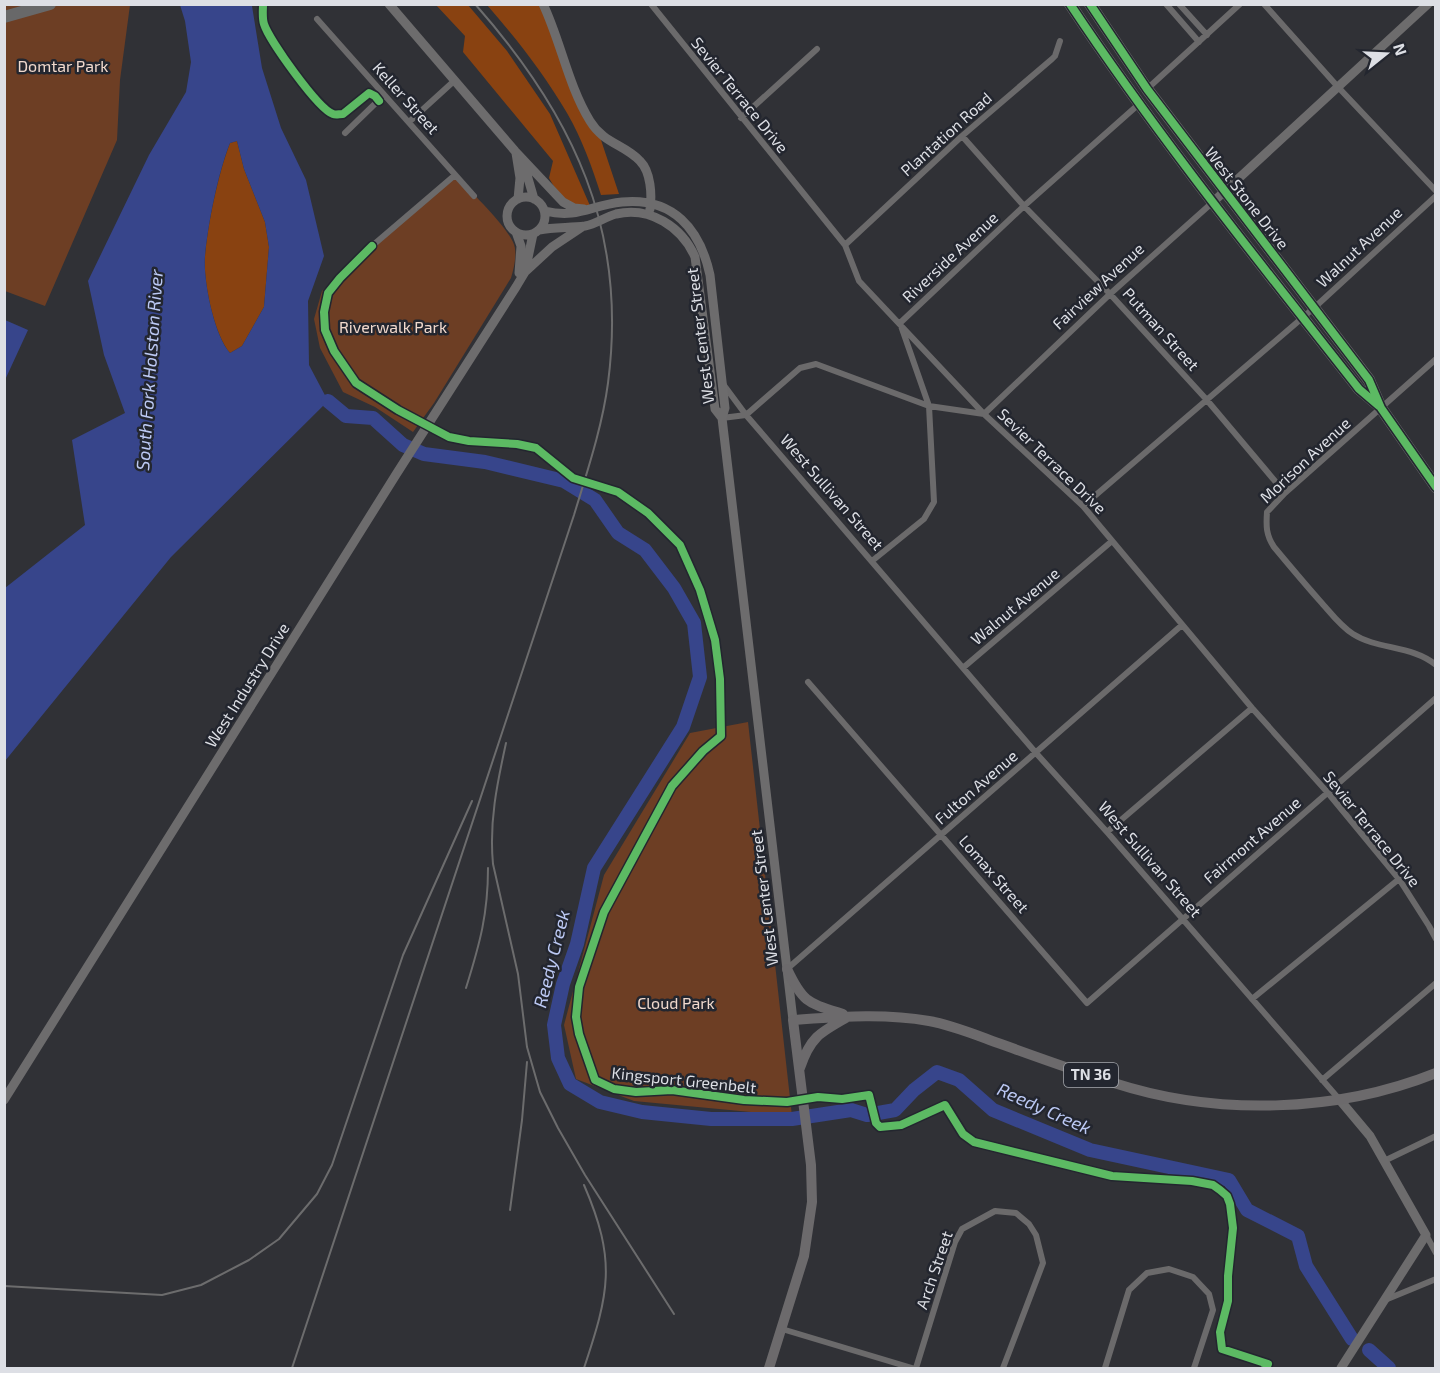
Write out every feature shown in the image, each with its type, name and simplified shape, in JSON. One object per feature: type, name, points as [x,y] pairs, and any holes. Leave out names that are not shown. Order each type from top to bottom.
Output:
[{"type":"highway","points":[[4,17],[51,4]]},
{"type":"highway","name":"West Stone Drive","points":[[1090,4],[1147,89],[1369,380],[1381,408],[1436,487]]},
{"type":"highway","name":"West Stone Drive","points":[[1071,7],[1213,202],[1359,389],[1381,408]]},
{"type":"highway","points":[[1084,25],[1095,30],[1134,85],[1147,89]]},
{"type":"highway","points":[[1140,103],[1150,105],[1173,135],[1187,142]]},
{"type":"main road","points":[[388,4],[454,81],[564,202],[574,208],[590,209]]},
{"type":"main road","points":[[543,4],[579,102],[590,121],[599,134],[640,161],[647,172],[651,204],[649,215]]},
{"type":"main road","name":"Fairview Avenue","points":[[1213,202],[1428,4]]},
{"type":"main road","points":[[518,153],[520,178],[518,199]]},
{"type":"main road","points":[[518,153],[534,199]]},
{"type":"main road","points":[[526,197],[534,199],[544,211],[543,225],[536,232],[526,235],[516,232],[509,225],[507,218],[511,205],[518,199],[526,197]]},
{"type":"main road","name":"West Center Street","points":[[544,211],[565,215],[575,214],[621,202],[651,204],[668,210],[687,225],[699,240],[710,275],[725,408],[722,418],[811,1165],[812,1202],[808,1237],[769,1368]]},
{"type":"main road","name":"West Center Street","points":[[536,232],[585,226],[619,213],[649,215],[676,230],[691,248],[695,257],[715,410],[722,418]]},
{"type":"main road","points":[[525,272],[552,247],[585,226]]},
{"type":"main road","name":"West Industry Drive","points":[[516,232],[521,246],[520,270],[516,287]]},
{"type":"main road","name":"West Industry Drive","points":[[4,1101],[516,287],[525,272],[536,232]]},
{"type":"main road","points":[[787,969],[796,989],[806,1000],[814,1006],[849,1016]]},
{"type":"main road","points":[[799,1072],[805,1052],[816,1036],[849,1016]]},
{"type":"main road","name":"TN 36","points":[[793,1020],[886,1016],[930,1021],[1116,1084],[1150,1094],[1184,1100],[1261,1105],[1299,1104],[1382,1091],[1436,1073]]},
{"type":"main road","name":"West Sullivan Street","points":[[1339,1099],[1370,1136],[1426,1235]]},
{"type":"main road","points":[[1341,1368],[1426,1235]]},
{"type":"street","name":"Sevier Terrace Drive","points":[[651,4],[845,245],[859,281],[984,414],[1083,506],[1399,879],[1436,939]]},
{"type":"street","points":[[1166,4],[1199,42]]},
{"type":"street","points":[[1179,4],[1207,35]]},
{"type":"street","points":[[1147,89],[1240,4]]},
{"type":"street","points":[[1264,4],[1436,194]]},
{"type":"street","name":"Keller Street","points":[[317,19],[474,196]]},
{"type":"street","name":"Plantation Road","points":[[845,245],[962,136],[1052,59],[1060,41]]},
{"type":"street","points":[[741,118],[817,49]]},
{"type":"street","points":[[409,122],[454,81]]},
{"type":"street","points":[[345,133],[384,95]]},
{"type":"street","name":"Riverside Avenue","points":[[872,561],[924,519],[934,502],[929,406],[900,323],[1024,206],[1140,103]]},
{"type":"street","name":"Putman Street","points":[[962,136],[1024,206],[1110,294],[1206,399],[1285,493]]},
{"type":"street","points":[[372,246],[455,175]]},
{"type":"street","name":"Walnut Avenue","points":[[1083,506],[1315,307],[1436,194]]},
{"type":"street","name":"Fairview Avenue","points":[[984,414],[1110,294],[1213,202]]},
{"type":"street","name":"Morison Avenue","points":[[1436,359],[1285,493],[1267,512],[1266,527],[1268,538],[1336,620],[1353,634],[1368,641],[1412,652],[1436,664]]},
{"type":"street","points":[[722,418],[746,415],[800,368],[816,364],[929,406],[984,414]]},
{"type":"street","name":"West Sullivan Street","points":[[722,384],[746,415],[1036,753],[1339,1099]]},
{"type":"street","name":"Walnut Avenue","points":[[964,668],[1112,541]]},
{"type":"street","name":"Fulton Avenue","points":[[787,969],[1182,625]]},
{"type":"street","name":"Lomax Street","points":[[808,682],[1087,1003]]},
{"type":"street","name":"Fairmont Avenue","points":[[1087,1003],[1436,698]]},
{"type":"street","points":[[1107,832],[1252,708]]},
{"type":"street","points":[[1252,999],[1399,879]]},
{"type":"street","points":[[1322,1080],[1436,982]]},
{"type":"street","points":[[1384,1161],[1436,1136]]},
{"type":"street","name":"Arch Street","points":[[914,1368],[955,1242],[962,1229],[995,1211],[1016,1213],[1029,1224],[1035,1235],[1043,1263],[1003,1368]]},
{"type":"street","points":[[1426,1235],[1436,1252]]},
{"type":"street","points":[[1105,1368],[1129,1290],[1147,1273],[1169,1269],[1193,1276],[1209,1294],[1214,1310],[1194,1368]]},
{"type":"street","points":[[1385,1300],[1436,1279]]},
{"type":"street","points":[[782,1329],[914,1368]]},
{"type":"green space","name":"Domtar Park","points":[[5,5],[130,5],[120,80],[117,140],[45,306],[5,291]]},
{"type":"green space","name":"Riverwalk Park","points":[[455,175],[509,234],[514,246],[514,265],[511,278],[434,403],[413,432],[375,407],[343,392],[320,348],[314,319],[322,291]]},
{"type":"green space","name":"Cloud Park","points":[[748,722],[792,1116],[634,1101],[576,1079],[564,1025],[604,875],[690,733]]},
{"type":"shaded area","points":[[436,5],[468,5],[507,51],[550,114],[591,208],[563,202],[549,178],[553,161],[463,52],[465,36]]},
{"type":"shaded area","points":[[487,5],[543,5],[569,76],[599,134],[619,194],[601,195],[586,153],[567,113],[529,57]]},
{"type":"shaded area","points":[[237,141],[244,169],[265,222],[269,247],[264,307],[242,346],[230,353],[219,333],[211,307],[205,256],[221,169],[230,143]]},
{"type":"water","name":"South Fork Holston River","points":[[180,5],[252,6],[262,68],[281,128],[306,180],[324,256],[308,301],[309,365],[328,401],[171,557],[5,761],[5,588],[85,525],[72,440],[125,413],[104,355],[88,281],[149,155],[186,92],[191,62],[185,21]],"holes":[[[237,141],[244,169],[265,222],[269,247],[264,307],[242,346],[230,353],[219,334],[211,307],[205,256],[214,198],[230,143]]]},
{"type":"water","points":[[5,320],[28,330],[5,380]]},
{"type":"waterway","name":"Reedy Creek","points":[[328,401],[346,416],[373,418],[403,445],[424,454],[485,462],[564,481],[595,500],[618,533],[645,550],[674,588],[694,623],[700,677],[683,727],[594,868],[577,944],[563,984],[554,1025],[558,1058],[570,1084],[600,1102],[642,1112],[711,1119],[792,1119],[851,1110],[867,1115],[895,1110],[914,1090],[937,1072],[959,1080],[993,1110],[1090,1150],[1229,1180],[1247,1210],[1298,1236],[1306,1266],[1352,1339]]},
{"type":"waterway","name":"Reedy Creek","points":[[1369,1350],[1389,1368]]},
{"type":"railway","points":[[292,1368],[574,515],[598,433],[608,383],[612,328],[610,275],[601,226],[586,178],[566,133],[540,89],[510,46],[475,4]]},
{"type":"railway","points":[[506,743],[493,818],[493,864],[518,974],[527,1047],[540,1092],[585,1175],[674,1314]]},
{"type":"railway","points":[[4,1286],[162,1295],[201,1285],[249,1260],[279,1239],[317,1194],[332,1165],[403,955],[472,801]]},
{"type":"railway","points":[[466,988],[482,928],[487,900],[488,868]]},
{"type":"railway","points":[[510,1210],[527,1062]]},
{"type":"railway","points":[[584,1185],[601,1235],[606,1277],[599,1318],[584,1368]]},
{"type":"cycle path","points":[[263,4],[264,24],[275,44],[306,88],[326,109],[333,114],[343,114],[369,93],[379,101]]},
{"type":"cycle path","points":[[1070,4],[1139,103],[1211,200],[1359,389],[1379,406]]},
{"type":"cycle path","points":[[1090,4],[1147,89],[1369,380],[1381,408],[1436,487]]},
{"type":"cycle path","name":"Kingsport Greenbelt","points":[[372,246],[328,293],[324,312],[325,330],[334,351],[356,383],[398,410],[449,437],[536,448],[573,478],[618,492],[648,513],[680,545],[700,590],[715,640],[720,679],[721,736],[703,751],[672,786],[604,912],[579,987],[576,1017],[579,1034],[595,1080],[614,1089],[636,1092],[672,1090],[744,1100],[787,1102],[818,1097],[842,1099],[869,1095],[876,1123],[880,1127],[901,1125],[945,1105],[963,1134],[974,1142],[1112,1176],[1192,1181],[1213,1185],[1227,1196],[1233,1228],[1228,1301],[1220,1332],[1222,1349],[1268,1364],[1265,1368]]}]
